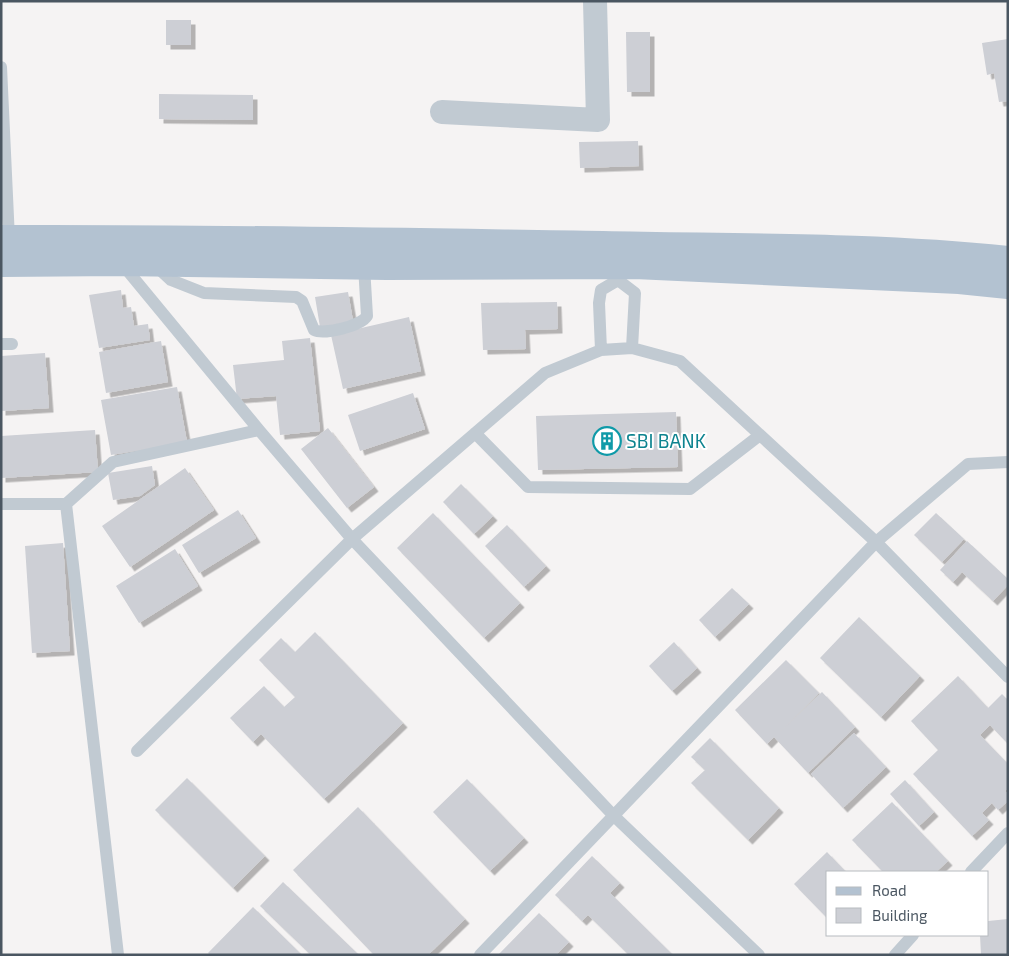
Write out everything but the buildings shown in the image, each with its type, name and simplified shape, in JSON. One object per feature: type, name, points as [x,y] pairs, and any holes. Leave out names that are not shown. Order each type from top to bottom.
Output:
[{"type":"main road","points":[[48,251],[376,241],[618,264],[959,280],[1008,285]]},
{"type":"main road","points":[[4,247],[48,251],[120,262],[364,266],[618,264],[860,250],[961,255],[1008,260]]},
{"type":"street","points":[[442,112],[598,120],[595,1]]},
{"type":"lane","points":[[1,67],[4,247]]},
{"type":"lane","points":[[120,262],[259,430],[352,538],[613,815],[759,955]]},
{"type":"lane","points":[[153,262],[171,280],[204,292],[296,297],[302,302],[314,330],[320,333],[356,325],[364,321],[367,316],[364,266]]},
{"type":"lane","points":[[601,350],[600,290],[618,264],[635,293],[632,348]]},
{"type":"lane","points":[[137,751],[352,538],[545,373],[601,350],[632,348],[680,361],[876,542],[1008,677]]},
{"type":"lane","points":[[1,504],[66,504],[113,462],[259,430]]},
{"type":"lane","points":[[475,433],[528,487],[671,489],[690,489],[760,435]]},
{"type":"lane","points":[[480,955],[876,542],[968,464],[1008,462]]},
{"type":"lane","points":[[66,504],[118,955]]},
{"type":"lane","points":[[972,871],[1008,833]]},
{"type":"lane","points":[[895,955],[912,936]]},
{"type":"place","name":"SBI BANK","points":[[607,441]]}]
